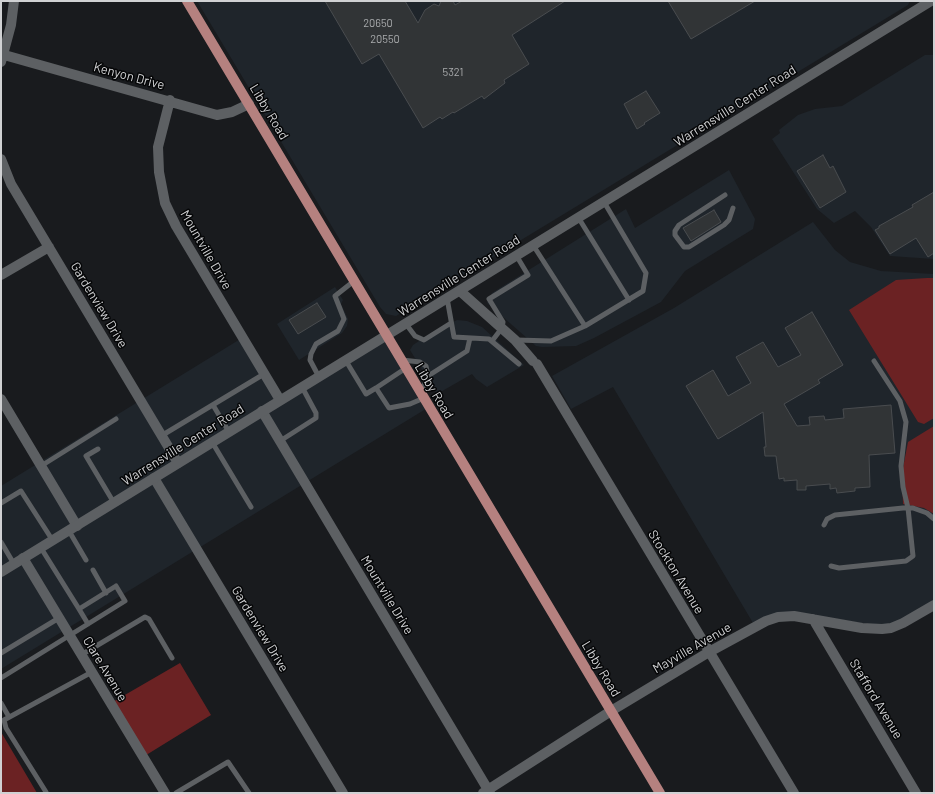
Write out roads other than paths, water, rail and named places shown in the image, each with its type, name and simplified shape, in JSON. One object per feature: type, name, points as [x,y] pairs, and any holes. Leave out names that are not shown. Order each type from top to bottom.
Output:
[{"type":"main road","name":"Libby Road","points":[[187,1],[660,793]]},
{"type":"street","points":[[2,57],[11,25],[14,1]]},
{"type":"street","name":"Warrensville Center Road","points":[[1,572],[930,1]]},
{"type":"street","name":"Kenyon Drive","points":[[2,57],[170,100],[217,115],[232,112],[249,104]]},
{"type":"street","name":"Mountville Drive","points":[[170,100],[158,147],[159,172],[165,203],[176,226],[280,400]]},
{"type":"street","name":"Gardenview Drive","points":[[1,159],[11,184],[178,464]]},
{"type":"street","points":[[1,274],[49,247]]},
{"type":"street","name":"Stockton Avenue","points":[[460,291],[515,340],[535,363],[794,793]]},
{"type":"street","points":[[1,399],[41,466],[73,529]]},
{"type":"street","name":"Mountville Drive","points":[[262,411],[487,792]]},
{"type":"street","name":"Gardenview Drive","points":[[154,478],[343,793]]},
{"type":"street","name":"Clare Avenue","points":[[24,558],[165,793]]},
{"type":"street","name":"Mayville Avenue","points":[[487,792],[611,711],[754,626],[778,617],[794,616],[862,628],[891,628],[903,623],[934,605]]},
{"type":"street","name":"Stafford Avenue","points":[[813,619],[916,793]]},
{"type":"lane","points":[[725,195],[679,225],[675,231],[676,235],[684,247],[689,247],[724,225],[729,220],[733,208]]},
{"type":"lane","points":[[515,340],[551,341],[585,326],[643,291],[646,273],[604,202]]},
{"type":"lane","points":[[578,217],[629,300]]},
{"type":"lane","points":[[533,245],[585,326]]},
{"type":"lane","points":[[492,341],[502,328],[503,322],[489,299],[528,275],[516,255]]},
{"type":"lane","points":[[319,377],[310,360],[311,354],[316,344],[338,331],[344,319],[335,296],[354,281]]},
{"type":"lane","points":[[447,298],[453,336],[455,338],[486,338],[492,341],[519,364]]},
{"type":"lane","points":[[406,324],[415,336],[424,340],[451,323]]},
{"type":"lane","points":[[428,376],[467,351],[470,338]]},
{"type":"lane","points":[[831,566],[839,568],[906,561],[913,556],[908,508],[903,488],[902,466],[906,422],[900,401],[874,360]]},
{"type":"lane","points":[[346,361],[366,394],[376,388],[403,364],[423,363],[428,371],[422,396],[410,404],[389,408],[376,388]]},
{"type":"lane","points":[[162,436],[264,374]]},
{"type":"lane","points":[[280,441],[316,418],[316,413],[302,387]]},
{"type":"lane","points":[[213,405],[229,432]]},
{"type":"lane","points":[[41,466],[116,419]]},
{"type":"lane","points":[[212,442],[250,507]]},
{"type":"lane","points":[[98,449],[86,456],[114,503]]},
{"type":"lane","points":[[1,503],[21,491],[52,541]]},
{"type":"lane","points":[[824,525],[828,519],[835,515],[908,508],[927,513],[934,519]]},
{"type":"lane","points":[[73,529],[86,560]]},
{"type":"lane","points":[[1,542],[14,564]]},
{"type":"lane","points":[[41,548],[88,624]]},
{"type":"lane","points":[[93,570],[106,593]]},
{"type":"lane","points":[[1,678],[125,601],[116,586],[79,609]]},
{"type":"lane","points":[[81,655],[145,617],[149,619],[172,658]]},
{"type":"lane","points":[[1,653],[59,618]]},
{"type":"lane","points":[[46,792],[6,728],[4,720],[92,672]]},
{"type":"lane","points":[[1,703],[8,717]]},
{"type":"lane","points":[[176,793],[228,762],[249,793]]}]
